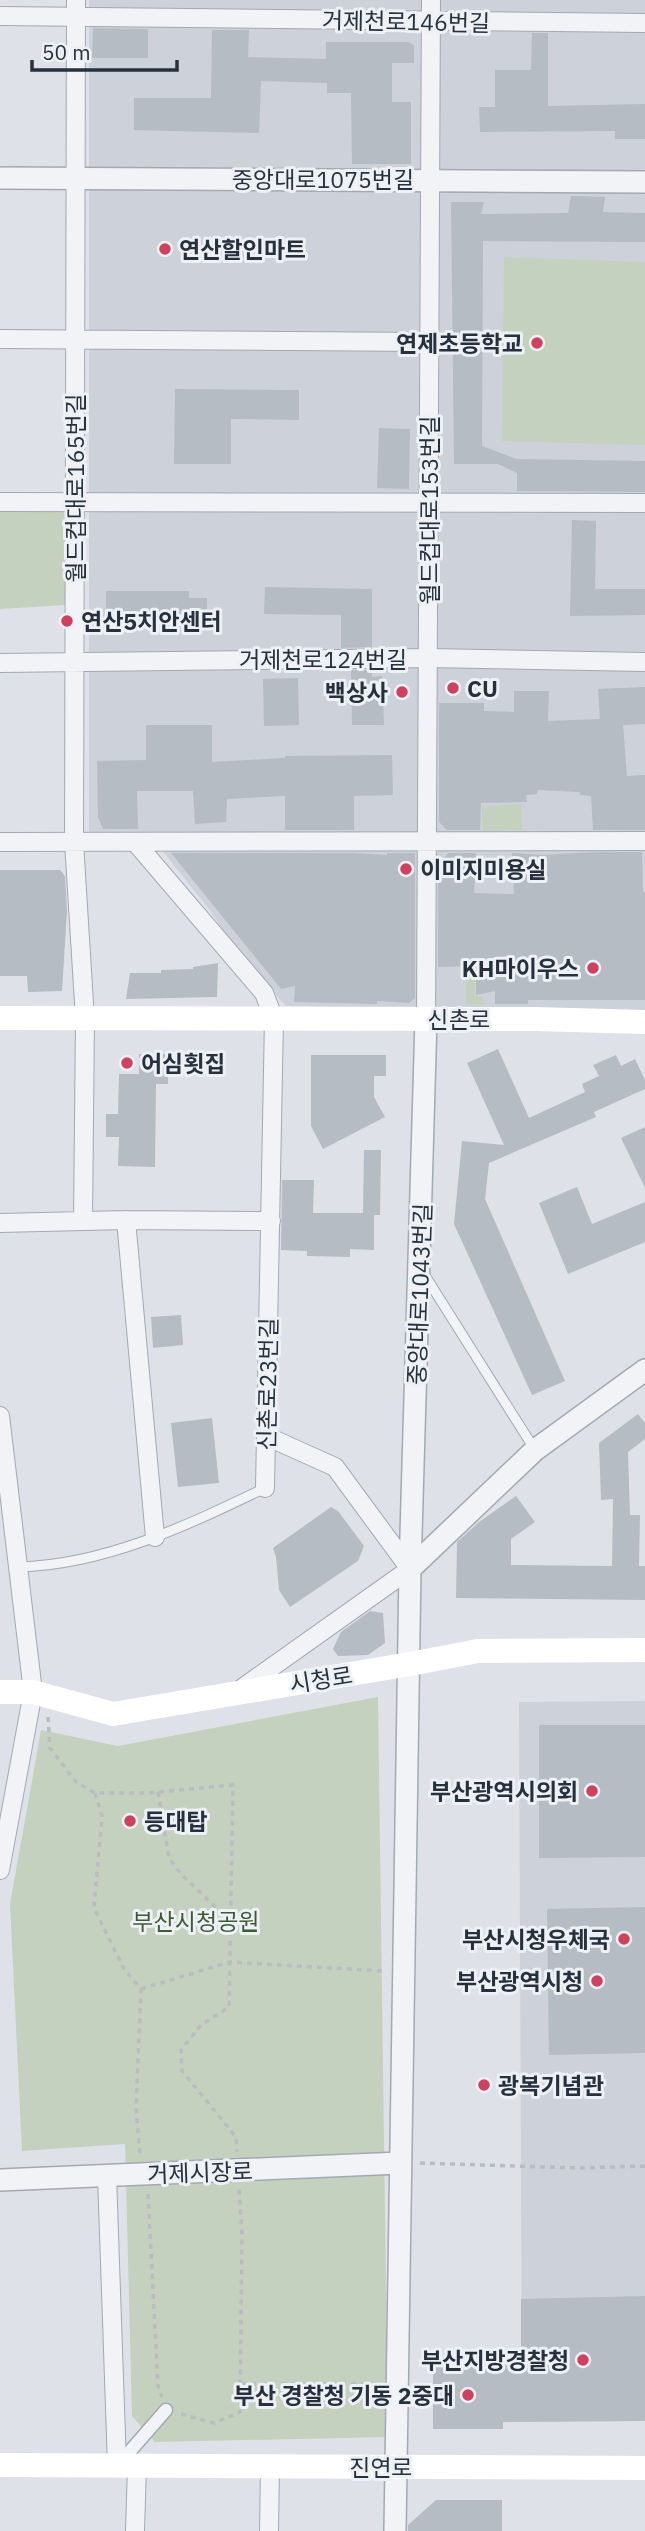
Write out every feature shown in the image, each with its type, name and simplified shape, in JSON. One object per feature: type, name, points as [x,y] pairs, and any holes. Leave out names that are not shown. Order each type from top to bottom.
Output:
[{"type":"main road","name":"신촌로","points":[[0,1018],[645,1022]]},
{"type":"main road","name":"시청로","points":[[0,1692],[40,1694],[113,1714],[478,1651],[645,1650]]},
{"type":"main road","name":"진연로","points":[[0,2465],[645,2468]]},
{"type":"street","name":"월드컵대로153번길","points":[[426,1019],[431,0]]},
{"type":"street","name":"거제천로146번길","points":[[0,16],[76,8],[431,22],[645,23]]},
{"type":"street","name":"월드컵대로165번길","points":[[76,8],[74,842],[85,1018]]},
{"type":"street","name":"중앙대로1075번길","points":[[0,178],[645,182]]},
{"type":"street","points":[[0,339],[429,342]]},
{"type":"street","points":[[0,502],[645,503]]},
{"type":"street","name":"거제천로124번길","points":[[0,663],[428,658],[645,662]]},
{"type":"street","points":[[0,842],[645,841]]},
{"type":"street","points":[[135,842],[264,993],[274,1019]]},
{"type":"street","points":[[83,1221],[85,1018]]},
{"type":"street","name":"신촌로23번길","points":[[265,1488],[274,1019]]},
{"type":"street","name":"중앙대로1043번길","points":[[395,2531],[410,1569],[426,1019]]},
{"type":"street","points":[[126,1220],[155,1537]]},
{"type":"street","points":[[0,1223],[271,1221]]},
{"type":"street","points":[[237,1692],[410,1569],[535,1450],[645,1370]]},
{"type":"street","points":[[0,1416],[18,1567],[40,1694],[0,1870]]},
{"type":"street","points":[[266,1436],[335,1467],[410,1569]]},
{"type":"street","name":"거제시장로","points":[[0,2180],[107,2176],[145,2184],[238,2179],[401,2163]]},
{"type":"street","points":[[107,2176],[124,2466],[135,2531]]},
{"type":"street","points":[[124,2466],[166,2410]]},
{"type":"street","points":[[269,2531],[270,2466]]},
{"type":"lane","points":[[420,1267],[535,1450]]},
{"type":"lane","name":"신촌로23번길","points":[[18,1567],[92,1558],[155,1537],[265,1488]]},
{"type":"path","points":[[40,1694],[50,1748],[76,1782],[95,1793],[158,1792],[233,1785],[229,2007],[201,2025],[181,2050],[182,2071],[236,2137],[242,2233],[240,2412],[215,2423],[166,2410],[158,2386],[145,2184],[136,2108],[141,1989],[124,1969],[94,1908],[102,1816],[95,1793]]},
{"type":"path","points":[[158,1792],[169,1858],[181,1874],[231,1921]]},
{"type":"path","points":[[141,1989],[230,1962],[404,1972]]},
{"type":"path","points":[[401,2163],[579,2168],[645,2166]]},
{"type":"path","points":[[241,2384],[397,2384]]},
{"type":"shaded area","points":[[89,0],[645,0],[645,1014],[286,1006],[236,950],[209,909],[152,838],[89,840]]},
{"type":"shaded area","points":[[645,1701],[645,2421],[522,2422],[519,1702]]},
{"type":"green space","points":[[504,257],[645,262],[645,445],[502,441]]},
{"type":"green space","points":[[0,508],[67,508],[66,605],[0,609]]},
{"type":"green space","points":[[521,804],[522,830],[483,831],[482,807]]},
{"type":"green space","points":[[466,971],[475,971],[475,996],[482,997],[485,1005],[466,1004]]},
{"type":"green space","name":"부산시청공원","points":[[378,1697],[388,2437],[155,2442],[132,2416],[125,2144],[22,2151],[10,1904],[41,1730],[118,1746]]},
{"type":"building","points":[[93,28],[148,29],[148,58],[92,58]]},
{"type":"building","points":[[212,30],[249,30],[248,57],[326,59],[326,42],[408,42],[414,45],[414,63],[392,63],[392,102],[411,102],[411,164],[352,164],[351,93],[327,93],[327,83],[261,81],[259,133],[134,130],[134,98],[211,98]]},
{"type":"building","points":[[532,33],[548,33],[548,106],[645,104],[645,139],[615,139],[615,131],[480,132],[479,107],[495,107],[495,70],[531,70]]},
{"type":"building","points":[[571,196],[605,197],[603,212],[645,213],[645,242],[483,241],[482,446],[517,459],[645,461],[645,492],[517,491],[517,473],[498,464],[454,464],[451,202],[484,202],[481,214],[568,213]]},
{"type":"building","points":[[175,389],[299,390],[299,420],[231,419],[231,464],[174,464]]},
{"type":"building","points":[[379,428],[410,429],[409,489],[377,488]]},
{"type":"building","points":[[572,520],[596,521],[595,589],[645,589],[645,615],[570,616]]},
{"type":"building","points":[[265,587],[372,589],[372,647],[341,648],[341,615],[264,614]]},
{"type":"building","points":[[106,591],[189,591],[189,598],[207,598],[207,617],[106,617]]},
{"type":"building","points":[[351,670],[372,670],[372,677],[382,676],[384,725],[352,725]]},
{"type":"building","points":[[298,678],[299,725],[264,726],[263,679]]},
{"type":"building","points":[[645,687],[645,724],[623,725],[627,776],[645,775],[645,830],[593,830],[591,796],[580,795],[580,792],[538,790],[537,794],[526,795],[527,802],[481,803],[480,830],[447,830],[439,822],[439,703],[484,703],[484,711],[514,712],[514,691],[549,691],[548,721],[600,719],[598,689]]},
{"type":"building","points":[[146,725],[212,725],[212,762],[285,756],[392,755],[393,795],[354,796],[354,830],[285,830],[285,796],[227,799],[226,822],[195,824],[193,791],[137,791],[138,829],[103,829],[98,817],[97,761],[146,760]]},
{"type":"building","points":[[642,852],[645,892],[645,1000],[528,1000],[528,1004],[495,1004],[495,991],[476,995],[476,966],[438,967],[438,863],[449,853],[476,853],[474,893],[514,894],[512,853],[543,855]]},
{"type":"building","points":[[171,853],[415,853],[415,998],[409,1003],[294,1002],[295,986],[281,989]]},
{"type":"building","points":[[0,870],[60,870],[65,876],[67,911],[62,991],[28,992],[27,976],[0,976]]},
{"type":"building","points":[[218,963],[217,997],[126,999],[130,973],[161,973],[161,970],[193,969]]},
{"type":"building","points":[[498,1049],[529,1118],[585,1092],[582,1084],[599,1076],[593,1065],[616,1055],[621,1066],[635,1059],[645,1080],[645,1089],[594,1112],[596,1117],[489,1163],[485,1199],[565,1381],[532,1395],[454,1224],[462,1141],[504,1145],[467,1063]]},
{"type":"building","points":[[139,1054],[168,1054],[168,1084],[156,1084],[155,1167],[118,1166],[119,1137],[106,1137],[106,1114],[118,1114],[119,1074],[139,1074]]},
{"type":"building","points":[[311,1055],[386,1055],[386,1076],[374,1076],[374,1097],[385,1117],[323,1149],[311,1126]]},
{"type":"building","points":[[645,1127],[645,1188],[621,1138]]},
{"type":"building","points":[[364,1150],[381,1150],[380,1215],[374,1215],[374,1250],[350,1249],[350,1257],[307,1256],[307,1251],[281,1250],[282,1180],[314,1180],[313,1213],[363,1213]]},
{"type":"building","points":[[577,1187],[592,1224],[645,1202],[645,1242],[568,1274],[539,1203]]},
{"type":"building","points":[[181,1315],[183,1345],[153,1348],[151,1317]]},
{"type":"building","points":[[638,1414],[645,1423],[645,1439],[628,1452],[630,1515],[640,1515],[639,1566],[645,1566],[645,1600],[456,1598],[457,1542],[479,1522],[516,1496],[535,1522],[511,1539],[511,1565],[612,1566],[613,1499],[601,1500],[599,1443]]},
{"type":"building","points":[[212,1418],[219,1483],[178,1487],[171,1423]]},
{"type":"building","points":[[331,1507],[338,1511],[364,1546],[358,1561],[290,1607],[279,1590],[273,1548]]},
{"type":"building","points":[[370,1611],[383,1613],[385,1643],[368,1655],[338,1656],[333,1649],[341,1632]]},
{"type":"building","name":"부산광역시의회","points":[[539,1725],[645,1725],[645,1857],[539,1858]]},
{"type":"building","name":"부산광역시청","points":[[645,1907],[645,2053],[549,2055],[547,1909]]},
{"type":"building","name":"부산지방경찰청","points":[[645,2296],[645,2421],[503,2422],[503,2429],[433,2429],[433,2360],[521,2361],[521,2299]]},
{"type":"building","points":[[436,2500],[502,2500],[502,2531],[408,2531],[408,2525]]},
{"type":"place","name":"연산할인마트","points":[[165,249]]},
{"type":"place","name":"연제초등학교","points":[[537,343]]},
{"type":"place","name":"연산5치안센터","points":[[67,621]]},
{"type":"place","name":"CU","points":[[453,688]]},
{"type":"place","name":"백상사","points":[[402,692]]},
{"type":"place","name":"이미지미용실","points":[[406,869]]},
{"type":"place","name":"KH마이우스","points":[[593,968]]},
{"type":"place","name":"어심횟집","points":[[127,1063]]},
{"type":"place","name":"부산광역시의회","points":[[592,1791]]},
{"type":"place","name":"등대탑","points":[[130,1821]]},
{"type":"place","name":"부산시청우체국","points":[[624,1939]]},
{"type":"place","name":"부산광역시청","points":[[597,1981]]},
{"type":"place","name":"광복기념관","points":[[484,2085]]},
{"type":"place","name":"부산지방경찰청","points":[[583,2360]]},
{"type":"place","name":"부산 경찰청 기동 2중대","points":[[468,2395]]}]
